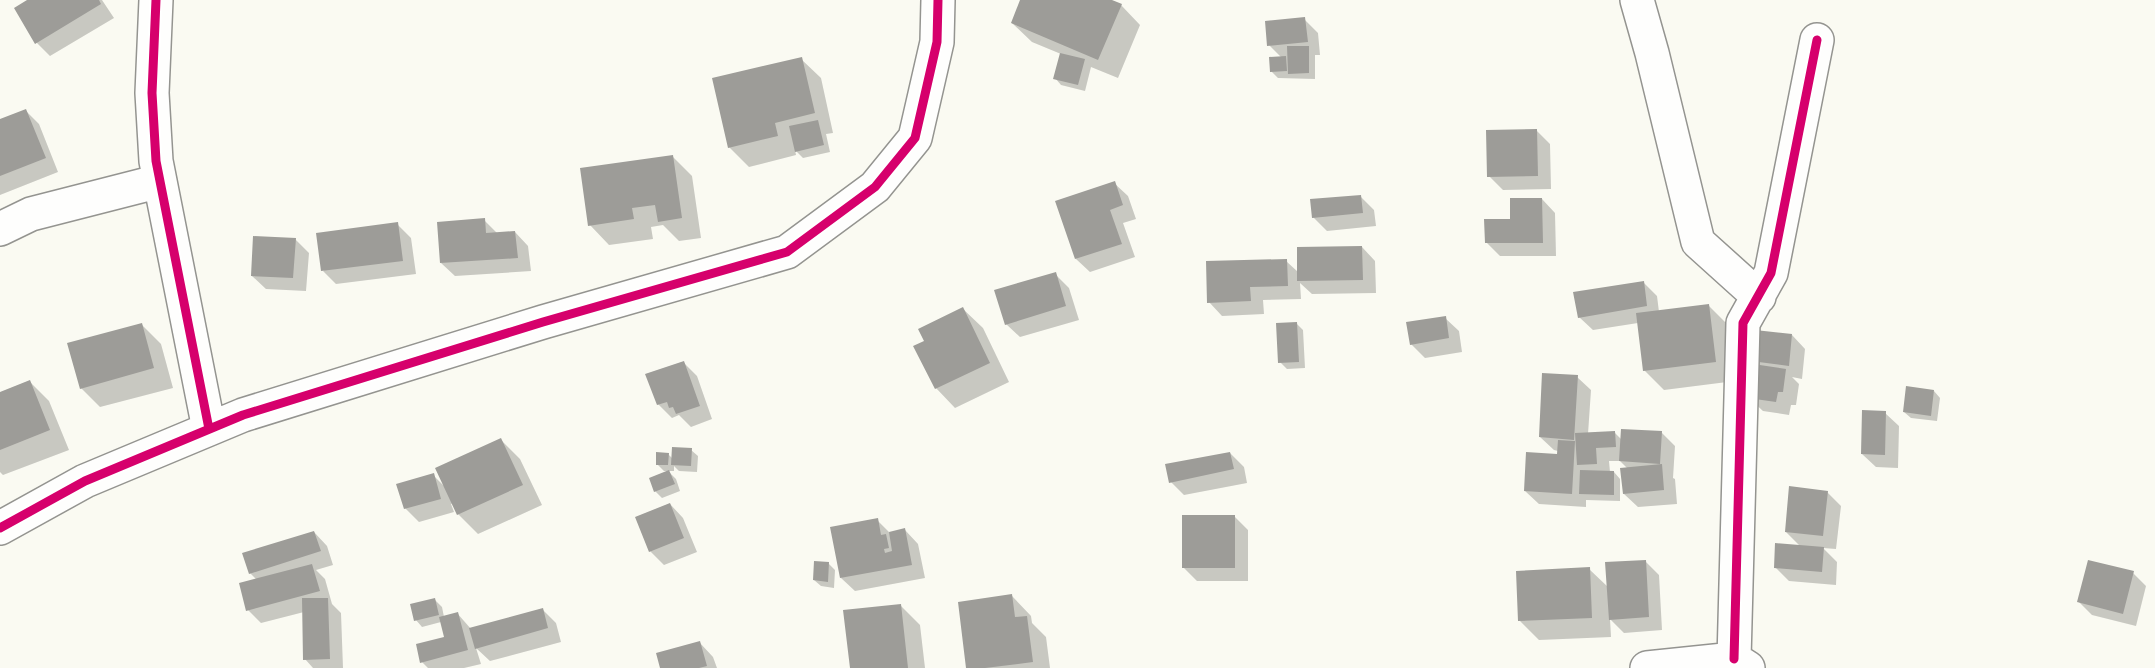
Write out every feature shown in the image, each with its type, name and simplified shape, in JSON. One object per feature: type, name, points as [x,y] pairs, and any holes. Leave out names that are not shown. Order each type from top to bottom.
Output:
[{"type":"street","points":[[156,0],[152,93],[156,160],[209,429]]},
{"type":"street","points":[[0,528],[85,481],[243,415],[521,329],[787,252],[875,187],[915,138],[936,42],[938,0]]},
{"type":"street","points":[[1637,0],[1698,242],[1759,297]]},
{"type":"street","points":[[1647,668],[1741,663],[1743,323],[1771,273],[1817,40]]},
{"type":"street","points":[[0,230],[31,214],[160,181]]},
{"type":"building","points":[[27,0],[99,0],[101,4],[35,44],[14,8]]},
{"type":"building","points":[[1020,0],[1112,0],[1122,4],[1098,60],[1011,23]]},
{"type":"building","points":[[1305,17],[1308,42],[1267,46],[1265,21]]},
{"type":"building","points":[[1287,46],[1309,46],[1309,73],[1288,74]]},
{"type":"building","points":[[1060,53],[1085,59],[1078,85],[1053,79]]},
{"type":"building","points":[[1286,56],[1287,71],[1270,72],[1269,57]]},
{"type":"building","points":[[802,57],[815,113],[775,123],[778,136],[728,148],[712,78]]},
{"type":"building","points":[[26,109],[46,158],[0,176],[0,119]]},
{"type":"building","points":[[818,120],[824,145],[795,152],[789,126]]},
{"type":"building","points":[[1537,129],[1538,176],[1487,177],[1486,130]]},
{"type":"building","points":[[673,155],[682,218],[658,222],[655,205],[632,208],[634,219],[588,226],[580,168]]},
{"type":"building","points":[[1115,181],[1123,205],[1110,210],[1122,244],[1075,259],[1055,201]]},
{"type":"building","points":[[1361,195],[1363,213],[1312,218],[1310,199]]},
{"type":"building","points":[[1510,198],[1542,198],[1543,243],[1485,243],[1484,219],[1510,219]]},
{"type":"building","points":[[485,218],[486,233],[515,231],[518,258],[440,263],[437,222]]},
{"type":"building","points":[[398,222],[403,261],[321,271],[316,233]]},
{"type":"building","points":[[253,236],[296,238],[293,278],[251,276]]},
{"type":"building","points":[[1362,246],[1363,280],[1297,281],[1297,247]]},
{"type":"building","points":[[1287,259],[1288,286],[1250,287],[1251,301],[1207,303],[1206,261]]},
{"type":"building","points":[[1056,272],[1066,306],[1005,325],[994,290]]},
{"type":"building","points":[[1644,281],[1647,306],[1578,318],[1573,292]]},
{"type":"building","points":[[1709,304],[1716,362],[1643,371],[1636,313]]},
{"type":"building","points":[[963,307],[990,363],[935,389],[913,346],[924,341],[918,329]]},
{"type":"building","points":[[1446,316],[1449,338],[1410,345],[1406,322]]},
{"type":"building","points":[[1297,322],[1299,362],[1278,363],[1276,323]]},
{"type":"building","points":[[142,323],[154,368],[80,389],[67,343]]},
{"type":"building","points":[[1755,330],[1792,334],[1789,366],[1751,361]]},
{"type":"building","points":[[684,361],[700,406],[676,414],[673,407],[669,408],[667,402],[657,405],[645,374]]},
{"type":"building","points":[[1753,364],[1786,369],[1783,392],[1778,392],[1776,402],[1748,398]]},
{"type":"building","points":[[1542,373],[1578,375],[1574,440],[1539,437]]},
{"type":"building","points":[[30,380],[50,430],[0,450],[0,392]]},
{"type":"building","points":[[1906,386],[1934,390],[1931,416],[1903,412]]},
{"type":"building","points":[[1862,410],[1886,411],[1885,455],[1861,454]]},
{"type":"building","points":[[1621,429],[1662,431],[1660,464],[1619,461]]},
{"type":"building","points":[[1615,431],[1616,447],[1596,448],[1597,464],[1577,465],[1575,433]]},
{"type":"building","points":[[501,438],[523,485],[457,515],[435,468]]},
{"type":"building","points":[[1558,440],[1575,441],[1572,494],[1524,491],[1526,452],[1557,454]]},
{"type":"building","points":[[672,447],[692,448],[691,466],[671,465]]},
{"type":"building","points":[[656,452],[669,453],[668,465],[656,465]]},
{"type":"building","points":[[1230,452],[1234,469],[1169,483],[1165,464]]},
{"type":"building","points":[[1662,464],[1664,490],[1623,494],[1620,468]]},
{"type":"building","points":[[669,470],[675,484],[654,492],[649,478]]},
{"type":"building","points":[[1580,470],[1614,471],[1614,495],[1579,494]]},
{"type":"building","points":[[434,473],[441,499],[404,509],[396,484]]},
{"type":"building","points":[[1789,486],[1828,491],[1823,536],[1785,532]]},
{"type":"building","points":[[670,503],[684,538],[649,552],[635,517]]},
{"type":"building","points":[[1182,515],[1235,515],[1235,568],[1182,568]]},
{"type":"building","points":[[878,518],[881,535],[886,534],[889,548],[884,549],[885,553],[892,551],[889,532],[905,528],[912,565],[840,578],[830,527]]},
{"type":"building","points":[[314,531],[321,551],[249,574],[242,553]]},
{"type":"building","points":[[1775,543],[1824,547],[1822,572],[1774,568]]},
{"type":"building","points":[[1646,560],[1649,617],[1609,620],[1605,562]]},
{"type":"building","points":[[2088,560],[2134,571],[2123,614],[2077,602]]},
{"type":"building","points":[[814,561],[829,562],[828,582],[813,580]]},
{"type":"building","points":[[312,564],[320,591],[246,611],[239,583]]},
{"type":"building","points":[[1590,567],[1592,618],[1518,621],[1516,571]]},
{"type":"building","points":[[1012,594],[1015,617],[1027,616],[1033,662],[966,668],[958,602]]},
{"type":"building","points":[[302,598],[328,598],[330,659],[303,660]]},
{"type":"building","points":[[435,598],[439,615],[414,621],[410,604]]},
{"type":"building","points":[[901,604],[908,668],[850,668],[843,610]]},
{"type":"building","points":[[543,608],[548,628],[475,649],[469,628]]},
{"type":"building","points":[[458,612],[468,650],[420,663],[416,644],[444,637],[439,617]]},
{"type":"building","points":[[700,641],[707,666],[660,668],[656,653]]},
{"type":"cycle path","points":[[156,0],[152,93],[156,161],[209,429]]},
{"type":"cycle path","points":[[0,528],[85,481],[243,415],[543,322],[787,252],[875,187],[915,138],[937,42],[938,0]]},
{"type":"cycle path","points":[[1734,659],[1743,323],[1771,273],[1817,40]]}]
